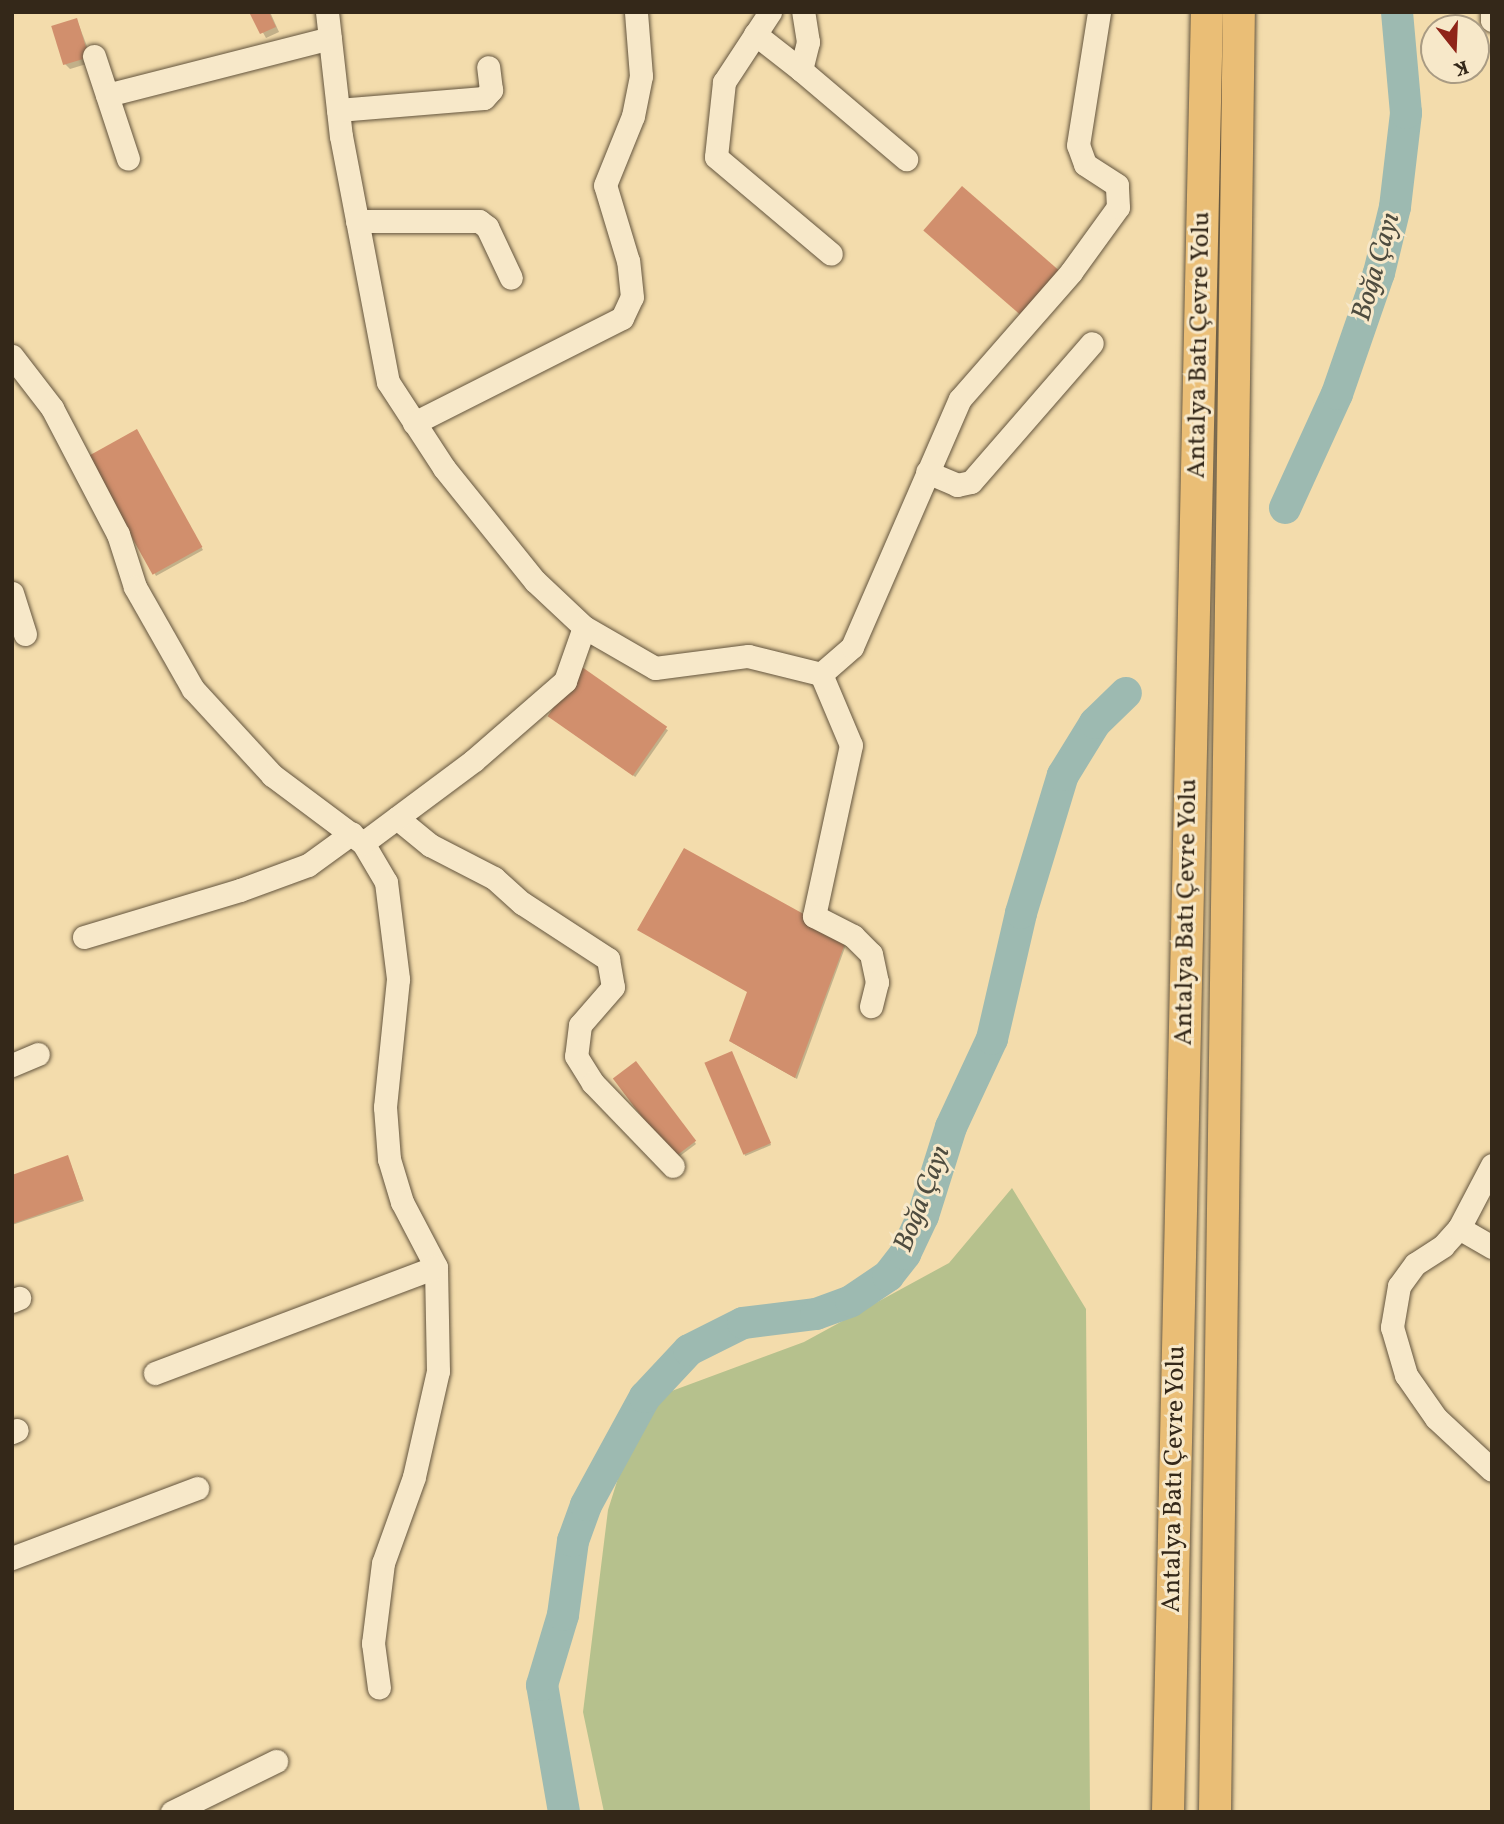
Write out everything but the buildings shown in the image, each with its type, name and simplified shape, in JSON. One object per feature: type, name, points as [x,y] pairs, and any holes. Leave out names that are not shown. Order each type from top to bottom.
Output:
[{"type":"highway","name":"Antalya Batı Çevre Yolu","points":[[1168,1812],[1207,12]]},
{"type":"highway","name":"Antalya Batı Çevre Yolu","points":[[1214,1812],[1239,12]]},
{"type":"street","points":[[327,12],[338,110],[388,382],[444,468],[535,581],[584,628],[655,668],[748,656],[821,674]]},
{"type":"street","points":[[414,422],[622,318],[632,297],[628,261],[605,185],[633,116],[641,76],[636,12]]},
{"type":"street","points":[[770,12],[724,82],[716,157],[831,254]]},
{"type":"street","points":[[801,70],[808,42],[803,12]]},
{"type":"street","points":[[821,674],[852,647],[960,399],[1071,272],[1118,207],[1117,185],[1085,164],[1078,145],[1099,12]]},
{"type":"street","points":[[755,34],[906,159]]},
{"type":"street","points":[[107,95],[330,38]]},
{"type":"street","points":[[94,56],[128,159]]},
{"type":"street","points":[[338,110],[484,98],[491,90],[488,67]]},
{"type":"street","points":[[357,221],[479,221],[487,227],[511,278]]},
{"type":"street","points":[[928,472],[957,485],[971,482],[1092,343]]},
{"type":"street","points":[[12,356],[52,408],[118,534],[135,587],[193,689],[272,775],[358,838],[386,883],[398,979],[385,1107],[389,1159],[402,1202],[436,1267],[438,1371],[414,1476],[383,1563],[373,1643],[379,1688]]},
{"type":"street","points":[[12,593],[25,634]]},
{"type":"street","points":[[84,937],[240,891],[307,865],[397,818],[473,761],[565,681],[584,628]]},
{"type":"street","points":[[821,674],[851,744],[814,916],[853,936],[871,954],[877,982],[871,1006]]},
{"type":"street","points":[[397,818],[430,845],[494,878],[522,903],[612,964],[613,987],[580,1025],[576,1056],[593,1083],[673,1166]]},
{"type":"street","points":[[12,1065],[38,1054]]},
{"type":"street","points":[[1492,1165],[1459,1228],[1443,1246],[1415,1264],[1399,1286],[1392,1326],[1406,1375],[1436,1418],[1492,1470]]},
{"type":"street","points":[[1459,1228],[1492,1247]]},
{"type":"street","points":[[155,1373],[436,1267]]},
{"type":"street","points":[[12,1558],[197,1488]]},
{"type":"street","points":[[172,1812],[276,1761]]},
{"type":"green space","points":[[1012,1188],[1086,1309],[1090,1812],[604,1812],[583,1712],[608,1510],[642,1402],[804,1342],[949,1263]]},
{"type":"waterway","name":"Boğa Çayı","points":[[1285,508],[1337,394],[1379,273],[1395,207],[1406,113],[1397,12]]},
{"type":"waterway","name":"Boğa Çayı","points":[[564,1812],[542,1685],[563,1615],[573,1541],[586,1505],[645,1397],[689,1350],[743,1323],[816,1314],[851,1301],[888,1276],[905,1254],[923,1216],[951,1127],[992,1039],[1021,913],[1063,775],[1095,723],[1126,693]]}]
